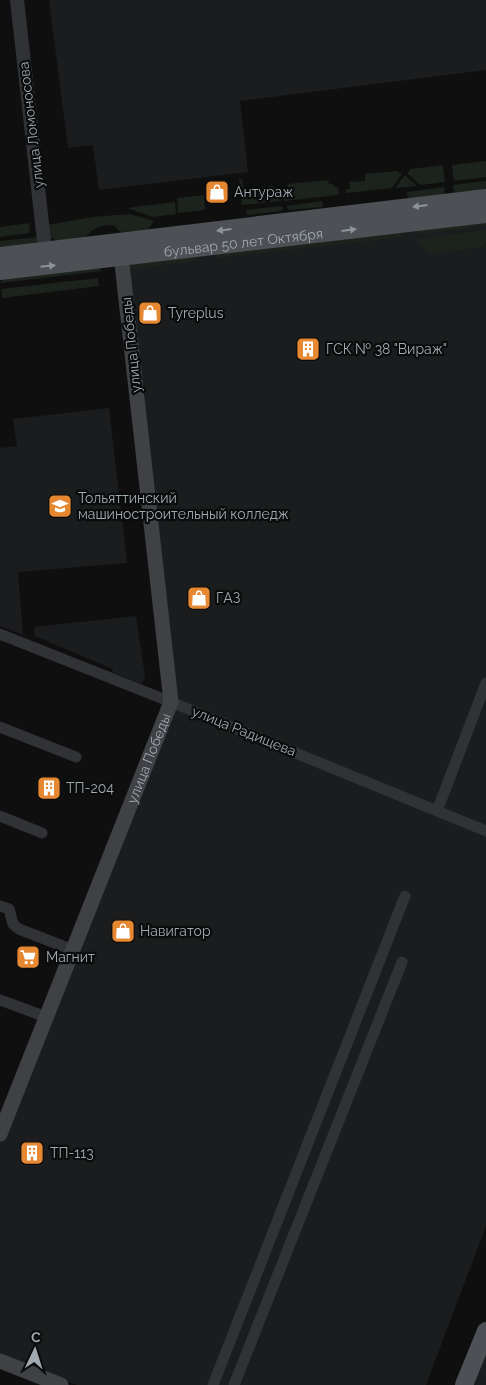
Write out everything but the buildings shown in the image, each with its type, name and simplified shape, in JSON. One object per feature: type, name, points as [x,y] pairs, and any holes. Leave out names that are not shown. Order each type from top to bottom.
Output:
[{"type":"main road","name":"бульвар 50 лет Октября","points":[[0,271],[120,250],[451,210],[486,198]]},
{"type":"main road","name":"бульвар 50 лет Октября","points":[[451,210],[486,214]]},
{"type":"main road","name":"бульвар 50 лет Октября","points":[[0,256],[46,250],[120,250]]},
{"type":"main road","name":"улица Победы","points":[[0,1134],[171,702],[120,250]]},
{"type":"main road","points":[[464,1385],[486,1331]]},
{"type":"main road","points":[[0,1361],[61,1385]]},
{"type":"street","name":"улица Ломоносова","points":[[17,0],[46,250]]},
{"type":"street","name":"улица Радищева","points":[[0,634],[486,831]]},
{"type":"street","points":[[437,811],[486,683]]},
{"type":"street","points":[[0,727],[76,757]]},
{"type":"street","points":[[0,816],[42,833]]},
{"type":"street","points":[[213,1385],[405,896]]},
{"type":"street","points":[[4,907],[13,924],[19,929],[73,950]]},
{"type":"street","points":[[234,1385],[402,962]]},
{"type":"street","points":[[0,1000],[46,1017]]},
{"type":"shaded area","points":[[49,0],[486,0],[486,70],[240,101],[248,172],[99,190],[93,145],[68,148]]},
{"type":"shaded area","points":[[486,161],[486,177],[454,181],[452,165]]},
{"type":"shaded area","points":[[443,165],[445,182],[420,185],[407,173],[411,169]]},
{"type":"shaded area","points":[[397,171],[402,174],[392,188],[346,193],[346,189],[350,189],[349,182],[365,181],[365,174]]},
{"type":"shaded area","points":[[405,175],[417,186],[395,188]]},
{"type":"shaded area","points":[[239,179],[242,179],[244,189],[273,186],[280,195],[281,201],[242,205]]},
{"type":"shaded area","points":[[328,180],[329,184],[338,187],[339,195],[284,201],[284,194],[288,184]]},
{"type":"shaded area","points":[[486,181],[486,193],[454,194],[453,185]]},
{"type":"shaded area","points":[[445,187],[444,196],[409,202],[407,192]]},
{"type":"shaded area","points":[[204,195],[205,210],[178,213],[177,198]]},
{"type":"shaded area","points":[[322,201],[323,207],[288,210],[287,206]]},
{"type":"shaded area","points":[[175,202],[176,214],[153,217],[127,208]]},
{"type":"shaded area","points":[[282,206],[283,210],[280,211],[247,215],[246,210]]},
{"type":"shaded area","points":[[130,214],[154,221],[143,234],[132,231],[120,232],[114,225],[96,228],[83,241],[61,243],[50,237],[48,225],[92,217]]},
{"type":"shaded area","points":[[486,218],[486,226],[416,235],[417,229]]},
{"type":"shaded area","points":[[29,223],[30,233],[0,237],[0,227]]},
{"type":"shaded area","points":[[486,223],[486,1226],[426,1385],[77,1385],[0,1355],[0,1142],[176,700],[127,263]]},
{"type":"shaded area","points":[[486,230],[486,242],[483,247],[431,254],[424,250],[416,239]]},
{"type":"shaded area","points":[[400,231],[403,237],[216,258],[215,250]]},
{"type":"shaded area","points":[[39,237],[35,245],[0,251],[0,241]]},
{"type":"shaded area","points":[[193,255],[196,261],[124,270],[128,264]]},
{"type":"shaded area","points":[[99,268],[102,271],[0,283],[3,278]]},
{"type":"shaded area","points":[[98,278],[99,286],[2,298],[1,289]]},
{"type":"shaded area","name":"Тольяттинский машиностроительный колледж","points":[[109,408],[127,563],[18,572],[23,635],[0,626],[0,448],[17,446],[13,419]]},
{"type":"shaded area","points":[[136,616],[145,676],[142,684],[112,672],[113,669],[35,636],[34,627]]},
{"type":"shaded area","points":[[486,1331],[486,1385],[464,1385]]},
{"type":"place","name":"Антураж","points":[[217,192]]},
{"type":"place","name":"Tyreplus","points":[[150,313]]},
{"type":"place","name":"ГСК № 38 \"Вираж\"","points":[[308,349]]},
{"type":"place","name":"Тольяттинский машиностроительный колледж","points":[[60,506]]},
{"type":"place","name":"ГАЗ","points":[[199,598]]},
{"type":"place","name":"ТП-204","points":[[49,788]]},
{"type":"place","name":"Навигатор","points":[[123,931]]},
{"type":"place","name":"Магнит","points":[[28,957]]},
{"type":"place","name":"ТП-113","points":[[32,1153]]}]
